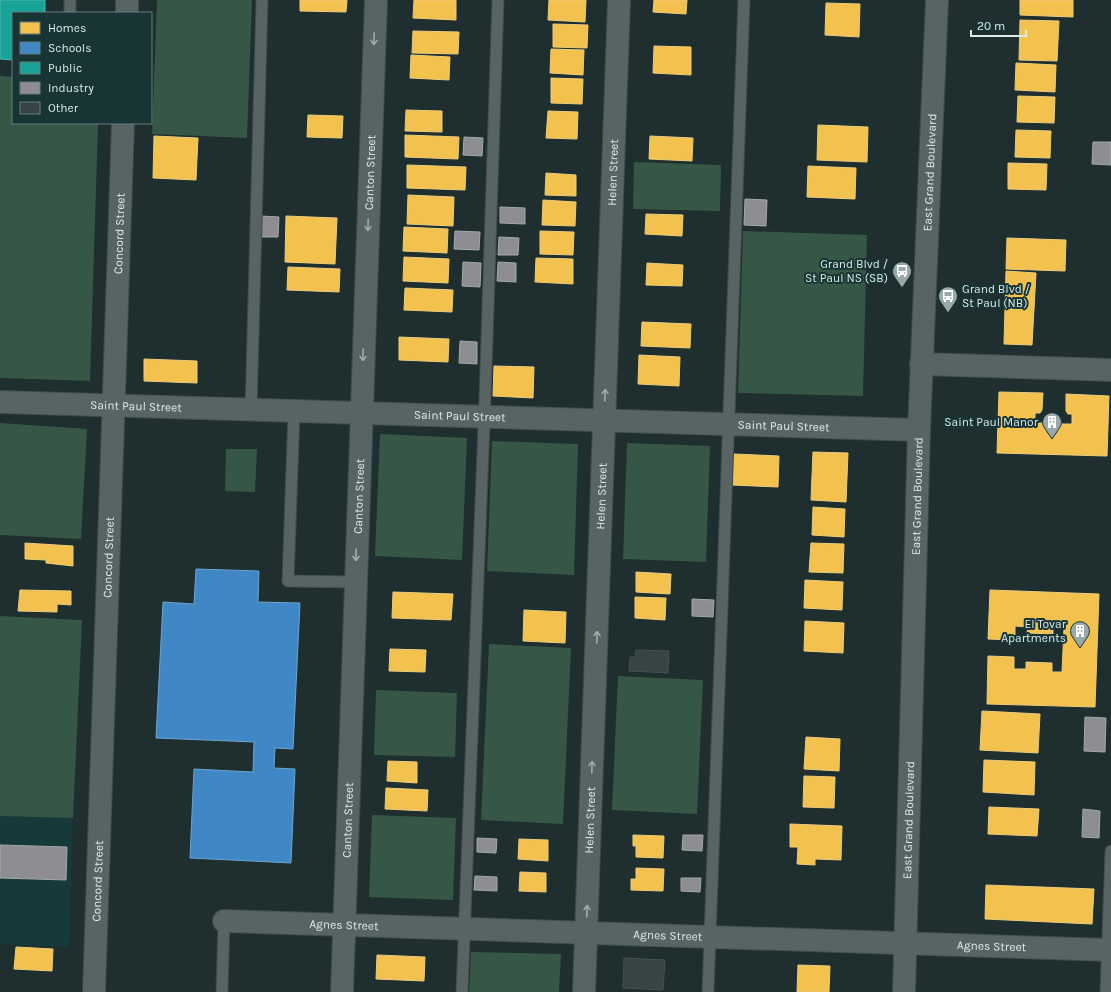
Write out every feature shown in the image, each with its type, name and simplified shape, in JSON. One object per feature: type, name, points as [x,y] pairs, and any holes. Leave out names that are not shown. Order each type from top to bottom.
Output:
[{"type":"street","points":[[127,0],[127,12]]},
{"type":"street","name":"Canton Street","points":[[342,992],[376,0]]},
{"type":"street","name":"Helen Street","points":[[584,992],[619,0]]},
{"type":"street","name":"East Grand Boulevard","points":[[904,992],[921,364],[937,0]]},
{"type":"street","name":"Concord Street","points":[[94,992],[123,124]]},
{"type":"street","points":[[921,364],[1111,370]]},
{"type":"street","name":"Saint Paul Street","points":[[0,402],[604,422],[919,430]]},
{"type":"street","name":"Agnes Street","points":[[224,922],[464,928],[1109,950]]},
{"type":"lane","points":[[70,0],[70,12]]},
{"type":"lane","points":[[251,411],[262,0]]},
{"type":"lane","points":[[462,992],[498,0]]},
{"type":"lane","points":[[708,992],[744,0]]},
{"type":"lane","points":[[294,412],[288,581],[356,582]]},
{"type":"lane","points":[[1106,992],[1109,950],[1111,851]]},
{"type":"lane","points":[[222,992],[224,922]]},
{"type":"shaded area","points":[[0,816],[73,818],[69,947],[0,944]]},
{"type":"green space","points":[[157,0],[252,0],[247,138],[152,134]]},
{"type":"green space","points":[[0,76],[12,77],[12,124],[98,124],[90,381],[0,378]]},
{"type":"green space","points":[[634,162],[721,165],[720,211],[633,209]]},
{"type":"green space","points":[[743,231],[867,235],[863,396],[738,393]]},
{"type":"green space","points":[[0,423],[87,429],[81,539],[0,535]]},
{"type":"green space","points":[[380,434],[467,438],[462,560],[375,556]]},
{"type":"green space","points":[[492,441],[578,444],[574,575],[487,571]]},
{"type":"green space","points":[[627,443],[710,446],[706,562],[623,559]]},
{"type":"green space","points":[[226,449],[257,449],[255,492],[225,491]]},
{"type":"green space","points":[[0,616],[82,620],[73,818],[0,816]]},
{"type":"green space","points":[[489,644],[571,648],[563,824],[481,820]]},
{"type":"green space","points":[[618,676],[703,680],[697,814],[612,810]]},
{"type":"green space","points":[[376,690],[457,693],[455,757],[374,755]]},
{"type":"green space","points":[[372,815],[456,818],[453,900],[369,897]]},
{"type":"green space","points":[[471,952],[561,954],[559,992],[469,992]]},
{"type":"building: Homes","points":[[300,0],[347,0],[346,12],[300,11]]},
{"type":"building: Homes","points":[[414,0],[456,0],[456,20],[413,18]]},
{"type":"building: Homes","points":[[549,0],[586,0],[585,22],[548,20]]},
{"type":"building: Homes","points":[[654,0],[687,0],[686,14],[653,12]]},
{"type":"building: Homes","points":[[1020,0],[1073,0],[1073,17],[1020,15]]},
{"type":"building: Homes","points":[[826,3],[860,4],[859,37],[825,35]]},
{"type":"building: Homes","points":[[1020,20],[1059,21],[1057,61],[1019,60]]},
{"type":"building: Homes","points":[[553,24],[588,25],[587,48],[553,47]]},
{"type":"building: Homes","points":[[413,31],[459,32],[458,54],[412,53]]},
{"type":"building: Homes","points":[[654,46],[691,47],[691,75],[653,73]]},
{"type":"building: Homes","points":[[551,49],[584,50],[583,75],[550,73]]},
{"type":"building: Homes","points":[[411,55],[450,57],[449,80],[410,78]]},
{"type":"building: Homes","points":[[1016,63],[1056,65],[1055,92],[1015,90]]},
{"type":"building: Homes","points":[[551,78],[583,79],[582,104],[551,103]]},
{"type":"building: Homes","points":[[1018,96],[1055,97],[1054,123],[1017,122]]},
{"type":"building: Homes","points":[[406,110],[442,111],[442,132],[405,131]]},
{"type":"building: Homes","points":[[548,111],[578,112],[577,139],[546,138]]},
{"type":"building: Homes","points":[[308,115],[343,116],[342,138],[307,137]]},
{"type":"building: Homes","points":[[818,125],[868,127],[867,162],[817,160]]},
{"type":"building: Homes","points":[[1016,130],[1051,131],[1050,158],[1015,157]]},
{"type":"building: Homes","points":[[405,135],[459,137],[458,159],[405,157]]},
{"type":"building: Homes","points":[[154,136],[198,138],[196,180],[153,178]]},
{"type":"building: Homes","points":[[650,136],[693,138],[692,161],[649,159]]},
{"type":"building: Homes","points":[[1008,163],[1047,164],[1046,190],[1008,189]]},
{"type":"building: Homes","points":[[407,165],[466,167],[465,190],[407,188]]},
{"type":"building: Homes","points":[[808,166],[856,168],[855,199],[807,197]]},
{"type":"building: Homes","points":[[546,173],[576,175],[576,196],[545,195]]},
{"type":"building: Homes","points":[[408,195],[454,197],[453,226],[407,224]]},
{"type":"building: Homes","points":[[543,200],[576,202],[575,226],[542,225]]},
{"type":"building: Homes","points":[[646,214],[683,215],[682,236],[645,234]]},
{"type":"building: Homes","points":[[286,216],[337,218],[335,264],[285,262]]},
{"type":"building: Homes","points":[[404,227],[448,229],[447,253],[403,251]]},
{"type":"building: Homes","points":[[540,231],[574,232],[573,255],[540,254]]},
{"type":"building: Homes","points":[[1007,238],[1066,240],[1065,271],[1006,269]]},
{"type":"building: Homes","points":[[404,257],[449,259],[448,283],[403,281]]},
{"type":"building: Homes","points":[[536,258],[573,259],[573,284],[535,282]]},
{"type":"building: Homes","points":[[647,263],[683,265],[682,286],[646,285]]},
{"type":"building: Homes","points":[[288,267],[340,269],[339,292],[287,290]]},
{"type":"building: Homes","points":[[1006,271],[1036,273],[1032,345],[1004,344]]},
{"type":"building: Homes","points":[[405,288],[453,290],[452,312],[404,310]]},
{"type":"building: Homes","points":[[642,322],[691,324],[690,348],[641,346]]},
{"type":"building: Homes","points":[[399,337],[449,339],[448,362],[399,360]]},
{"type":"building: Homes","points":[[639,355],[680,357],[679,386],[638,384]]},
{"type":"building: Homes","points":[[144,359],[197,361],[197,383],[144,381]]},
{"type":"building: Homes","points":[[494,366],[534,367],[533,398],[493,396]]},
{"type":"building: Homes","name":"Saint Paul Manor","points":[[999,392],[1043,393],[1042,410],[1040,413],[1035,413],[1035,423],[1061,422],[1062,424],[1072,424],[1072,414],[1068,414],[1066,411],[1066,394],[1109,396],[1107,456],[997,453]]},
{"type":"building: Homes","points":[[813,452],[848,453],[846,502],[811,500]]},
{"type":"building: Homes","points":[[734,454],[779,456],[778,487],[732,485]]},
{"type":"building: Homes","points":[[813,507],[845,509],[844,537],[812,535]]},
{"type":"building: Homes","points":[[25,543],[73,546],[73,566],[46,563],[46,560],[25,559]]},
{"type":"building: Homes","points":[[811,543],[844,544],[843,573],[809,572]]},
{"type":"building: Homes","points":[[636,572],[671,574],[670,594],[636,592]]},
{"type":"building: Homes","points":[[805,580],[843,582],[842,610],[804,608]]},
{"type":"building: Homes","points":[[20,590],[71,591],[71,605],[57,604],[57,612],[18,611]]},
{"type":"building: Homes","name":"El Tovar Apartments","points":[[990,590],[1099,594],[1095,707],[987,704],[988,656],[1014,657],[1014,669],[1026,669],[1026,662],[1052,663],[1052,672],[1062,672],[1064,628],[1053,628],[1053,634],[1027,633],[1028,627],[1015,626],[1015,640],[988,639]]},
{"type":"building: Homes","points":[[393,592],[453,594],[451,620],[392,618]]},
{"type":"building: Homes","points":[[635,597],[666,598],[665,620],[635,618]]},
{"type":"building: Homes","points":[[524,610],[566,612],[565,643],[523,641]]},
{"type":"building: Homes","points":[[805,621],[844,623],[843,653],[804,651]]},
{"type":"building: Homes","points":[[390,649],[426,650],[425,672],[389,671]]},
{"type":"building: Homes","points":[[982,711],[1040,714],[1038,753],[980,750]]},
{"type":"building: Homes","points":[[806,737],[840,739],[839,771],[804,769]]},
{"type":"building: Homes","points":[[984,760],[1035,762],[1034,795],[983,792]]},
{"type":"building: Homes","points":[[388,761],[417,762],[417,783],[387,781]]},
{"type":"building: Homes","points":[[804,776],[835,777],[834,808],[803,807]]},
{"type":"building: Homes","points":[[386,788],[428,790],[427,811],[385,809]]},
{"type":"building: Homes","points":[[989,807],[1039,809],[1037,836],[988,834]]},
{"type":"building: Homes","points":[[790,824],[842,826],[841,860],[815,859],[815,865],[797,864],[798,847],[790,847]]},
{"type":"building: Homes","points":[[633,835],[664,836],[663,858],[636,857],[636,846],[633,846]]},
{"type":"building: Homes","points":[[519,839],[548,840],[548,861],[518,859]]},
{"type":"building: Homes","points":[[636,868],[664,869],[663,891],[631,890],[631,879],[636,879]]},
{"type":"building: Homes","points":[[520,872],[546,873],[546,892],[519,891]]},
{"type":"building: Homes","points":[[986,885],[1094,889],[1092,924],[985,919]]},
{"type":"building: Homes","points":[[16,947],[53,949],[52,971],[14,969]]},
{"type":"building: Homes","points":[[377,955],[425,957],[424,981],[376,979]]},
{"type":"building: Homes","points":[[798,965],[830,966],[829,992],[797,992]]},
{"type":"building: Schools","points":[[196,569],[259,571],[258,602],[300,603],[293,749],[275,748],[274,768],[295,769],[291,863],[190,858],[194,769],[253,772],[254,742],[156,738],[163,602],[194,604]]},
{"type":"building: Public","points":[[0,0],[45,0],[45,12],[12,12],[12,60],[0,59]]},
{"type":"building: Industry","points":[[464,137],[483,138],[482,156],[463,155]]},
{"type":"building: Industry","points":[[1093,142],[1111,142],[1111,165],[1092,164]]},
{"type":"building: Industry","points":[[745,199],[767,200],[766,226],[744,225]]},
{"type":"building: Industry","points":[[500,207],[525,208],[525,224],[500,223]]},
{"type":"building: Industry","points":[[261,216],[279,217],[278,237],[261,237]]},
{"type":"building: Industry","points":[[455,231],[480,232],[479,250],[454,249]]},
{"type":"building: Industry","points":[[499,237],[519,238],[518,255],[498,255]]},
{"type":"building: Industry","points":[[463,262],[481,263],[480,287],[462,286]]},
{"type":"building: Industry","points":[[498,262],[516,263],[516,282],[497,281]]},
{"type":"building: Industry","points":[[460,341],[477,342],[477,364],[459,363]]},
{"type":"building: Industry","points":[[692,599],[714,600],[713,617],[692,616]]},
{"type":"building: Industry","points":[[1085,717],[1106,718],[1105,752],[1084,751]]},
{"type":"building: Industry","points":[[1083,809],[1100,811],[1099,838],[1082,837]]},
{"type":"building: Industry","points":[[683,835],[703,835],[702,851],[682,850]]},
{"type":"building: Industry","points":[[477,838],[497,839],[496,853],[477,852]]},
{"type":"building: Industry","points":[[0,845],[67,847],[66,880],[0,878]]},
{"type":"building: Industry","points":[[475,876],[497,877],[497,891],[474,890]]},
{"type":"building: Industry","points":[[681,878],[701,878],[700,892],[681,891]]},
{"type":"building: Other","points":[[636,650],[669,651],[668,673],[629,671],[630,657],[635,657]]},
{"type":"building: Other","points":[[624,958],[665,960],[663,990],[623,988]]},
{"type":"place","name":"Grand Blvd / St Paul NS (SB)","points":[[902,288]]},
{"type":"place","name":"Grand Blvd / St Paul (NB)","points":[[948,313]]},
{"type":"place","name":"Saint Paul Manor","points":[[1052,439]]},
{"type":"place","name":"El Tovar Apartments","points":[[1080,648]]}]
